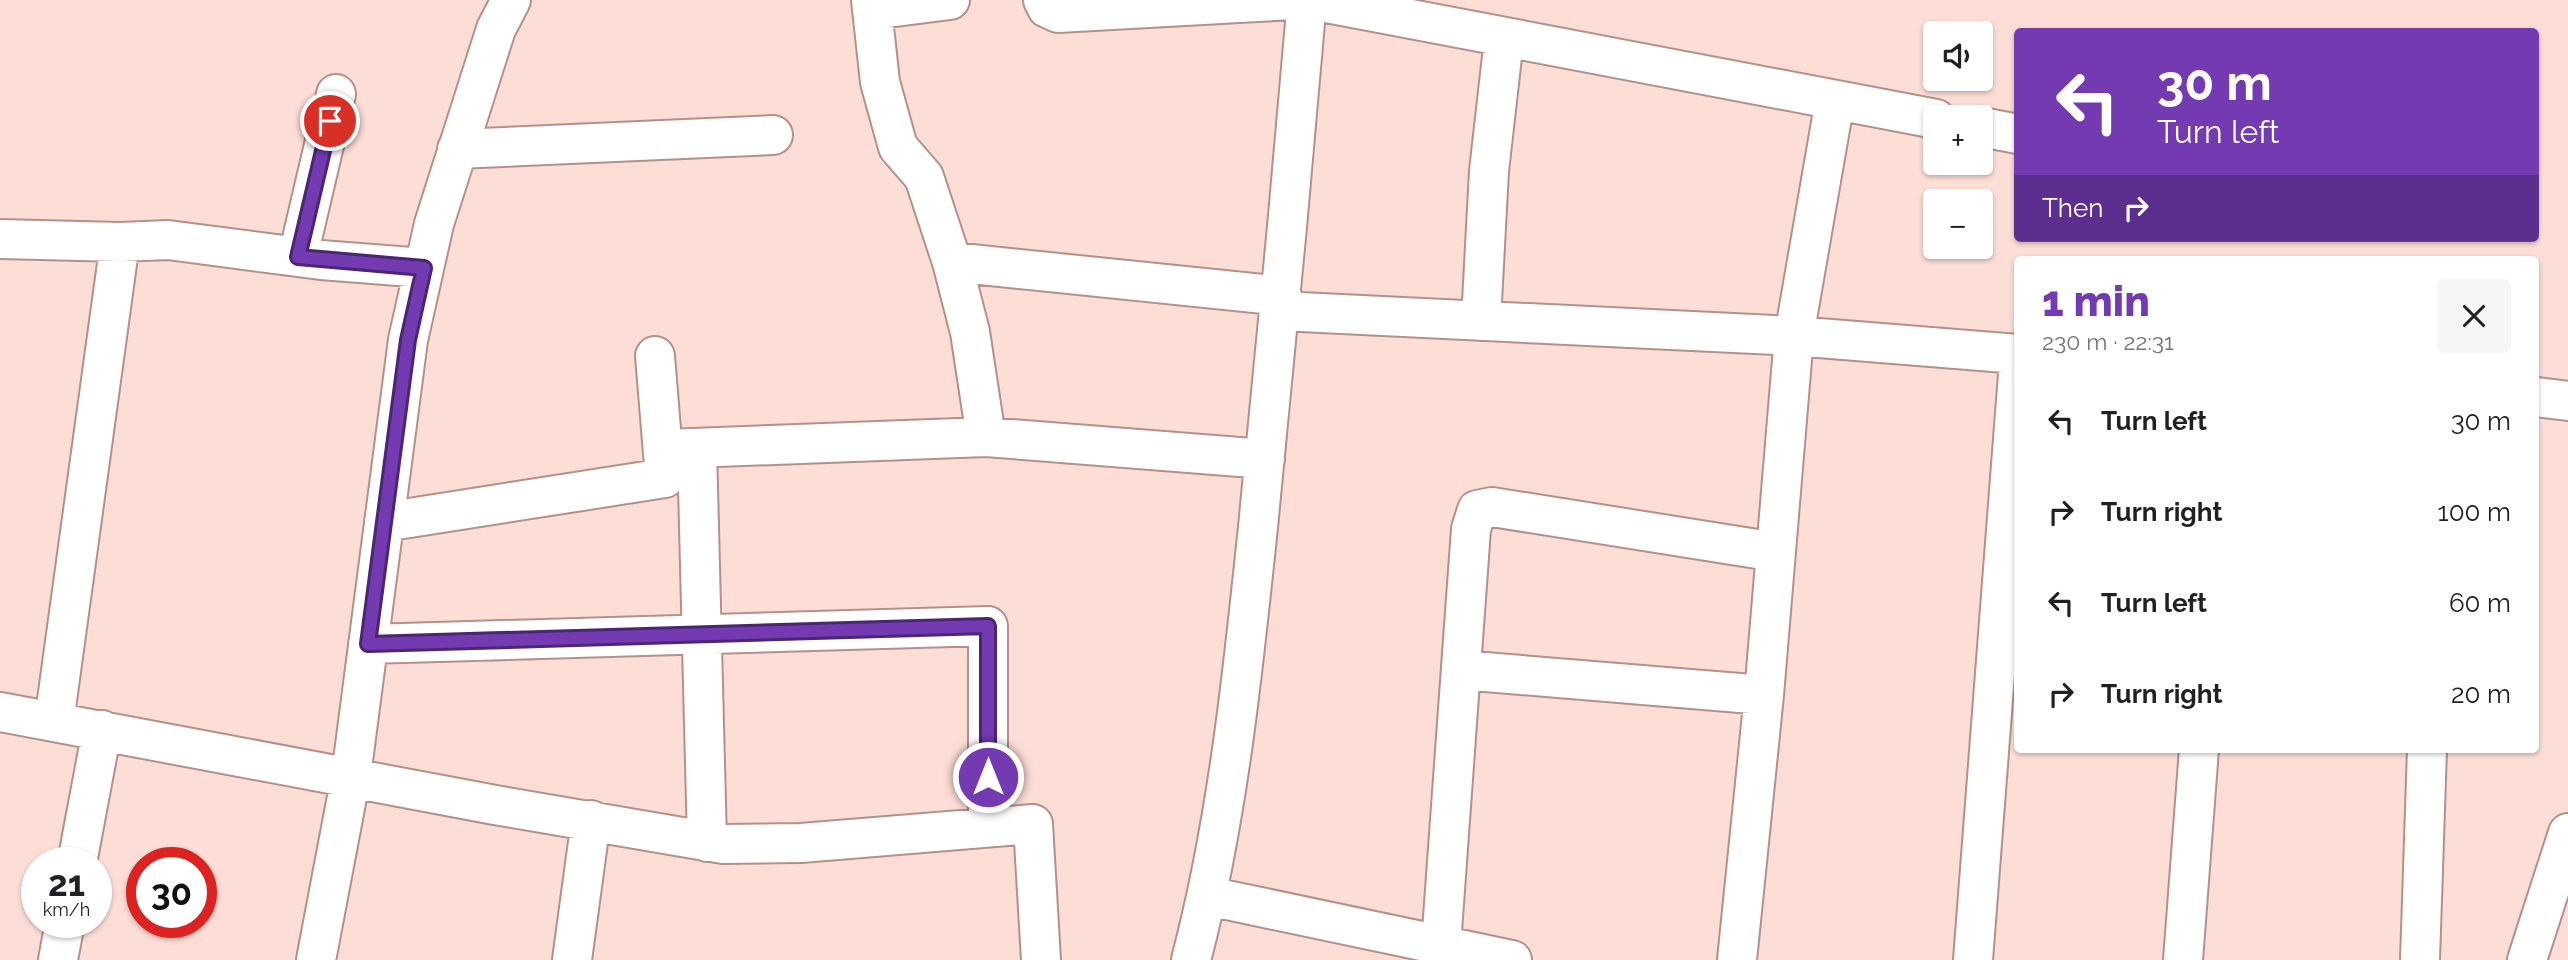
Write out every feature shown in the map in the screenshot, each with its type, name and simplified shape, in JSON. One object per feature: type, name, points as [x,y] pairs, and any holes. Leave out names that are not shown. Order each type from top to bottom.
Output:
[{"type":"street","points":[[316,960],[351,776],[408,340],[424,268],[457,149],[496,29],[511,0]]},
{"type":"street","points":[[950,0],[872,5],[880,82],[898,147],[924,177],[952,262],[970,332],[986,438]]},
{"type":"street","points":[[1043,0],[1047,8],[1058,13],[1293,0]]},
{"type":"street","points":[[1191,960],[1208,896],[1245,654],[1309,0],[1923,117]]},
{"type":"street","points":[[1481,321],[1489,171],[1504,39]]},
{"type":"street","points":[[298,257],[336,94]]},
{"type":"street","points":[[1737,960],[1765,695],[1794,336],[1835,100]]},
{"type":"street","points":[[1993,129],[2014,133]]},
{"type":"street","points":[[457,149],[773,135]]},
{"type":"street","points":[[0,239],[120,242],[168,240],[298,257],[424,268]]},
{"type":"street","points":[[54,722],[120,242]]},
{"type":"street","points":[[952,262],[1281,304],[1481,321],[1794,336],[2014,354]]},
{"type":"street","points":[[655,356],[681,448],[701,635],[707,842]]},
{"type":"street","points":[[2539,397],[2568,401]]},
{"type":"street","points":[[1973,960],[2014,426]]},
{"type":"street","points":[[681,448],[986,438],[1265,459]]},
{"type":"street","points":[[384,522],[665,478],[681,448]]},
{"type":"street","points":[[1441,945],[1471,528],[1477,510],[1492,507],[1776,552]]},
{"type":"street","points":[[368,644],[988,626],[988,828]]},
{"type":"street","points":[[1461,670],[1765,695]]},
{"type":"street","points":[[0,712],[707,842],[801,843],[1033,824],[1041,960]]},
{"type":"street","points":[[80,847],[102,730]]},
{"type":"street","points":[[2183,960],[2199,753]]},
{"type":"street","points":[[2420,960],[2427,753]]},
{"type":"street","points":[[572,960],[591,820]]},
{"type":"street","points":[[2527,960],[2568,833]]},
{"type":"street","points":[[1208,896],[1512,960]]},
{"type":"street","points":[[58,960],[62,938]]},
{"type":"route","points":[[330,121],[298,257],[424,268],[408,340],[368,644],[988,626],[988,777]]}]
